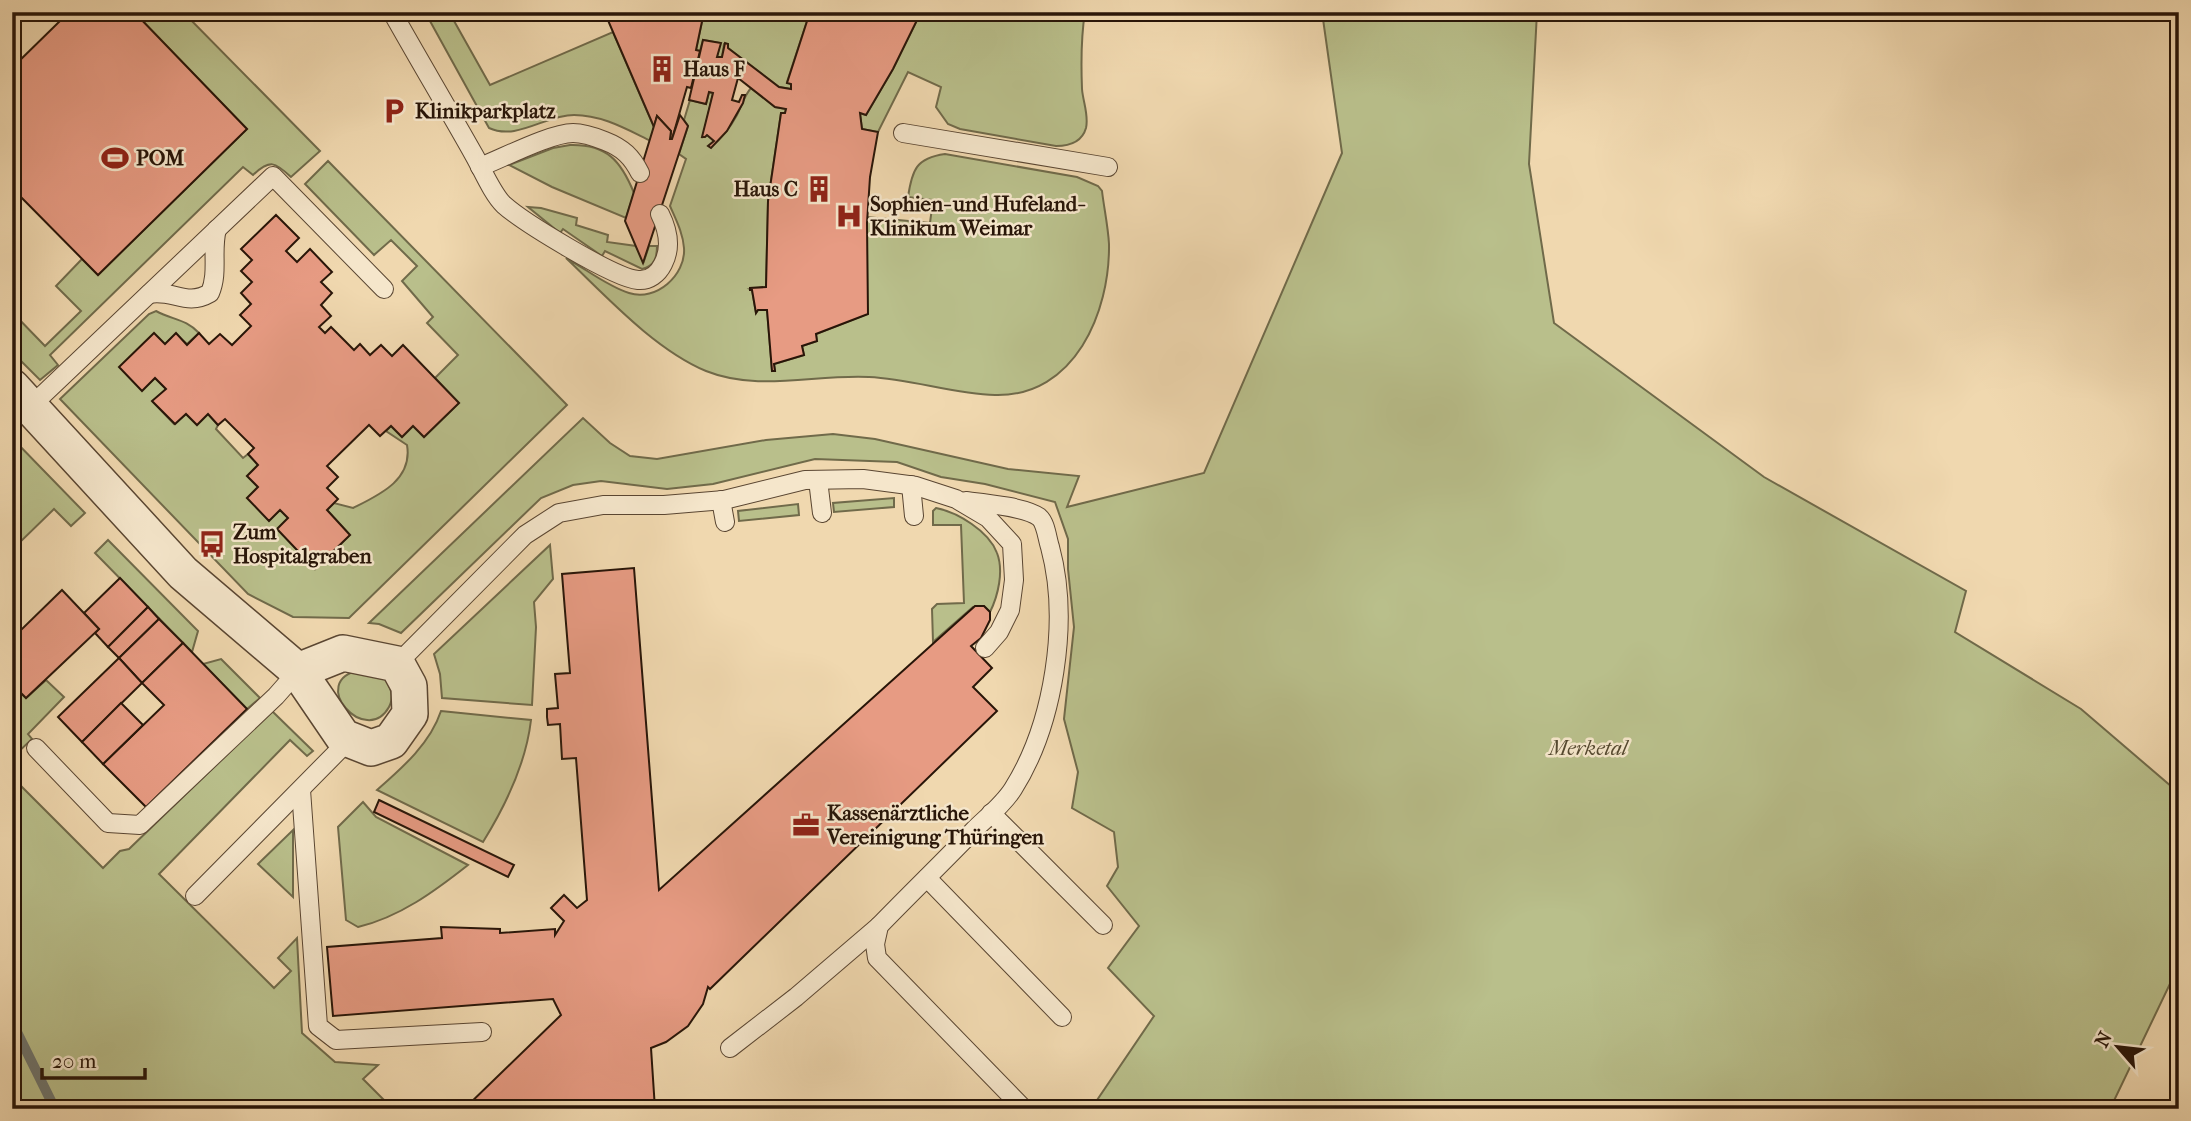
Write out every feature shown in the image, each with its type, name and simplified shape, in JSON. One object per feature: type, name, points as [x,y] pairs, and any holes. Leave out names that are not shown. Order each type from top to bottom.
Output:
[{"type":"street","points":[[22,396],[183,573],[298,670],[343,737],[371,748],[391,741],[410,714],[409,686],[397,664],[343,653],[298,670]]},
{"type":"lane","points":[[392,12],[502,204],[577,253],[631,279],[641,281],[659,272],[665,261],[668,235],[660,214]]},
{"type":"lane","points":[[481,167],[557,136],[572,133],[590,136],[625,151],[634,160],[640,173]]},
{"type":"lane","points":[[903,133],[1108,167]]},
{"type":"lane","points":[[22,396],[149,294],[273,176],[384,289]]},
{"type":"lane","points":[[149,294],[162,291],[187,300],[201,299],[210,293],[216,271],[213,249],[217,229]]},
{"type":"lane","points":[[397,664],[525,535],[559,513],[603,505],[664,505],[722,500],[805,480],[863,479],[911,485],[956,499],[1004,506],[1039,517],[1044,524],[1055,566],[1057,623],[1055,671],[1049,705],[1029,762],[1008,797],[879,926],[796,997],[730,1048]]},
{"type":"lane","points":[[818,480],[822,513]]},
{"type":"lane","points":[[911,485],[914,516]]},
{"type":"lane","points":[[956,499],[988,518],[1012,544],[1014,580],[1010,610],[999,632],[985,648]]},
{"type":"lane","points":[[722,500],[725,522]]},
{"type":"lane","points":[[36,748],[108,822],[140,825],[276,696],[298,670]]},
{"type":"lane","points":[[195,896],[349,740]]},
{"type":"lane","points":[[302,790],[318,1026],[335,1040],[482,1031]]},
{"type":"lane","points":[[991,813],[1103,925]]},
{"type":"lane","points":[[927,878],[1062,1017]]},
{"type":"lane","points":[[879,926],[875,944],[877,958],[1024,1109]]},
{"type":"green space","points":[[134,12],[183,12],[320,151],[291,177],[272,164],[264,166],[253,175],[243,167],[50,355],[58,365],[40,380],[12,352],[12,312],[45,346],[81,311],[56,286],[82,259],[98,275],[247,129]]},
{"type":"green space","points":[[425,12],[449,12],[490,85],[613,32],[654,127],[651,141],[614,123],[574,115],[552,119],[521,130],[500,131],[489,128]]},
{"type":"green space","points":[[704,12],[810,12],[787,82],[791,84],[791,89],[779,87],[728,48],[728,44],[724,44],[722,57],[717,57],[720,43],[703,40],[700,51],[696,50]]},
{"type":"green space","points":[[921,12],[1085,12],[1081,70],[1087,123],[1082,137],[1071,144],[1056,146],[960,129],[948,124],[936,107],[941,87],[908,72],[878,132],[862,129],[860,113],[866,115],[893,69]]},
{"type":"green space","name":"Merketal","points":[[1322,12],[1537,12],[1529,164],[1554,323],[1764,477],[1966,591],[1955,632],[2081,709],[2179,793],[2179,965],[2110,1109],[1091,1109],[1154,1016],[1108,968],[1139,926],[1107,886],[1118,867],[1114,832],[1072,808],[1078,772],[1064,719],[1074,627],[1068,539],[1055,502],[985,484],[941,477],[897,462],[815,459],[713,484],[667,489],[601,481],[573,485],[541,498],[401,633],[369,623],[583,418],[610,443],[630,456],[657,459],[766,440],[833,434],[875,439],[1008,469],[1079,476],[1067,507],[1204,473],[1342,153]]},
{"type":"green space","points":[[751,88],[775,107],[786,109],[785,113],[781,113],[768,201],[766,287],[750,289],[756,313],[758,310],[767,310],[772,371],[775,370],[774,364],[804,355],[802,346],[817,341],[816,334],[867,314],[867,217],[930,223],[933,200],[908,197],[917,167],[928,159],[945,154],[1077,177],[1098,186],[1102,191],[1109,244],[1103,297],[1082,346],[1066,366],[1047,382],[1023,392],[995,395],[869,377],[746,380],[706,371],[668,350],[632,321],[566,258],[629,293],[649,294],[667,284],[680,268],[683,258],[682,237],[670,206],[686,159],[679,154],[688,126],[684,120],[690,100],[706,104],[709,92],[713,93],[703,137],[707,135],[714,141],[709,146],[711,147],[732,124]]},
{"type":"green space","points":[[583,145],[603,151],[618,163],[634,193],[626,218],[552,187],[509,165],[553,148]]},
{"type":"green space","points":[[328,161],[567,405],[349,618],[293,617],[248,594],[60,399],[149,314],[156,311],[189,325],[199,333],[187,344],[176,334],[165,344],[142,390],[155,378],[166,389],[153,402],[174,424],[186,414],[197,425],[208,414],[218,425],[216,429],[243,458],[248,454],[258,465],[247,476],[258,487],[247,498],[269,520],[280,510],[288,518],[277,529],[316,568],[350,535],[327,510],[334,503],[353,508],[373,498],[392,485],[405,468],[407,445],[386,431],[391,426],[402,437],[413,426],[424,437],[459,403],[435,378],[458,355],[427,323],[433,317],[402,281],[417,266],[391,240],[374,255],[305,184]]},
{"type":"green space","points":[[528,207],[577,218],[576,225],[608,235],[607,242],[636,246],[644,261],[649,246],[657,246],[656,257],[650,266],[642,269],[605,251],[602,256],[563,229],[560,233]]},
{"type":"green space","points":[[12,438],[85,513],[71,526],[54,509],[12,550],[12,492],[19,485],[12,478]]},
{"type":"green space","points":[[894,498],[894,507],[834,512],[833,503]]},
{"type":"green space","points":[[798,504],[799,515],[739,521],[738,511]]},
{"type":"green space","points":[[936,508],[962,518],[987,537],[997,553],[1000,575],[998,591],[990,612],[984,606],[973,607],[933,642],[932,609],[937,604],[964,603],[961,525],[933,525],[933,511]]},
{"type":"green space","points":[[108,540],[198,631],[192,652],[95,553]]},
{"type":"green space","points":[[550,545],[553,579],[534,602],[536,627],[532,705],[442,698],[440,674],[434,654]]},
{"type":"green space","points":[[221,659],[260,698],[247,709],[203,664]]},
{"type":"green space","points":[[360,670],[383,676],[390,687],[391,703],[379,718],[367,720],[355,716],[339,697],[339,686],[345,676]]},
{"type":"green space","points":[[46,680],[64,697],[28,734],[32,739],[12,758],[12,684],[26,698]]},
{"type":"green space","points":[[272,711],[313,751],[307,756],[290,740],[159,874],[274,988],[291,971],[278,958],[297,938],[302,1033],[335,1062],[378,1065],[363,1079],[393,1109],[12,1109],[12,777],[103,868],[120,851],[129,849]]},
{"type":"green space","points":[[441,711],[531,720],[525,752],[514,783],[483,842],[377,790],[423,745]]},
{"type":"green space","points":[[363,802],[376,817],[468,865],[403,910],[358,927],[346,920],[338,827]]},
{"type":"green space","points":[[293,830],[293,897],[258,864]]},
{"type":"building","name":"POM","points":[[53,12],[134,12],[247,129],[98,275],[12,188],[12,68],[61,20]]},
{"type":"building","name":"Haus F","points":[[618,12],[704,12],[696,50],[700,51],[691,88],[687,87],[672,139],[671,131],[657,116],[654,127],[607,18]]},
{"type":"building","name":"Haus C","points":[[810,12],[921,12],[893,69],[866,115],[860,113],[862,129],[878,132],[870,177],[867,223],[868,314],[816,334],[817,341],[802,346],[804,355],[774,364],[775,371],[772,371],[767,310],[758,310],[756,313],[750,288],[766,287],[768,201],[781,113],[785,113],[786,109],[775,107],[738,78],[732,100],[739,102],[742,95],[745,95],[743,103],[727,131],[711,148],[708,146],[714,141],[707,135],[702,137],[713,93],[709,92],[706,104],[689,100],[703,40],[721,43],[717,57],[722,57],[725,43],[728,44],[728,48],[779,87],[791,89],[791,84],[787,83]]},
{"type":"building","points":[[680,115],[688,126],[643,263],[625,221],[657,116],[671,131],[672,139]]},
{"type":"building","points":[[276,215],[299,238],[286,251],[297,262],[310,249],[332,272],[321,282],[332,293],[321,305],[331,316],[319,327],[325,333],[331,327],[354,350],[360,344],[370,355],[381,345],[392,356],[403,345],[459,403],[424,437],[413,426],[402,437],[391,426],[380,436],[369,425],[327,466],[338,477],[327,488],[338,499],[327,510],[350,535],[315,569],[277,529],[288,518],[280,510],[269,521],[247,498],[258,487],[247,476],[258,465],[248,454],[254,448],[225,419],[218,425],[208,414],[197,425],[186,414],[175,424],[152,401],[166,389],[155,378],[142,391],[119,367],[154,333],[165,344],[176,333],[187,345],[199,333],[209,344],[220,334],[232,345],[251,326],[240,315],[251,304],[241,293],[252,282],[241,271],[252,260],[241,249]]},
{"type":"building","name":"Kassenärztliche Vereinigung Thüringen","points":[[634,568],[659,890],[975,606],[984,606],[990,612],[990,620],[981,638],[971,646],[992,668],[973,687],[997,711],[710,989],[708,987],[703,1004],[688,1026],[666,1042],[651,1048],[655,1109],[464,1109],[561,1015],[553,999],[333,1016],[327,947],[442,938],[441,927],[500,929],[500,933],[555,929],[555,935],[564,921],[551,908],[564,895],[577,908],[587,900],[576,758],[562,759],[560,724],[548,725],[547,717],[547,709],[558,708],[555,674],[570,673],[562,574]]},
{"type":"building","points":[[120,578],[148,607],[108,647],[95,633],[99,629],[84,613]]},
{"type":"building","points":[[62,590],[99,629],[26,698],[12,684],[12,613],[19,613],[19,632]]},
{"type":"building","points":[[148,607],[159,619],[119,658],[108,647]]},
{"type":"building","points":[[159,619],[183,643],[142,683],[119,658]]},
{"type":"building","points":[[183,643],[247,709],[146,807],[103,764],[164,705],[142,683]]},
{"type":"building","points":[[119,658],[142,683],[82,742],[58,717]]},
{"type":"building","points":[[121,703],[143,725],[103,764],[82,742]]},
{"type":"building","points":[[379,800],[514,865],[508,877],[374,812]]},
{"type":"waterway","points":[[12,1022],[55,1109]]},
{"type":"place","name":"Haus F","points":[[662,69]]},
{"type":"place","name":"Klinikparkplatz","points":[[394,111]]},
{"type":"place","name":"POM","points":[[115,158]]},
{"type":"place","name":"Haus C","points":[[819,189]]},
{"type":"place","name":"Sophien- und Hufeland- Klinikum Weimar","points":[[849,216]]},
{"type":"place","name":"Zum Hospitalgraben","points":[[212,544]]},
{"type":"place","name":"Kassenärztliche Vereinigung Thüringen","points":[[806,825]]}]
